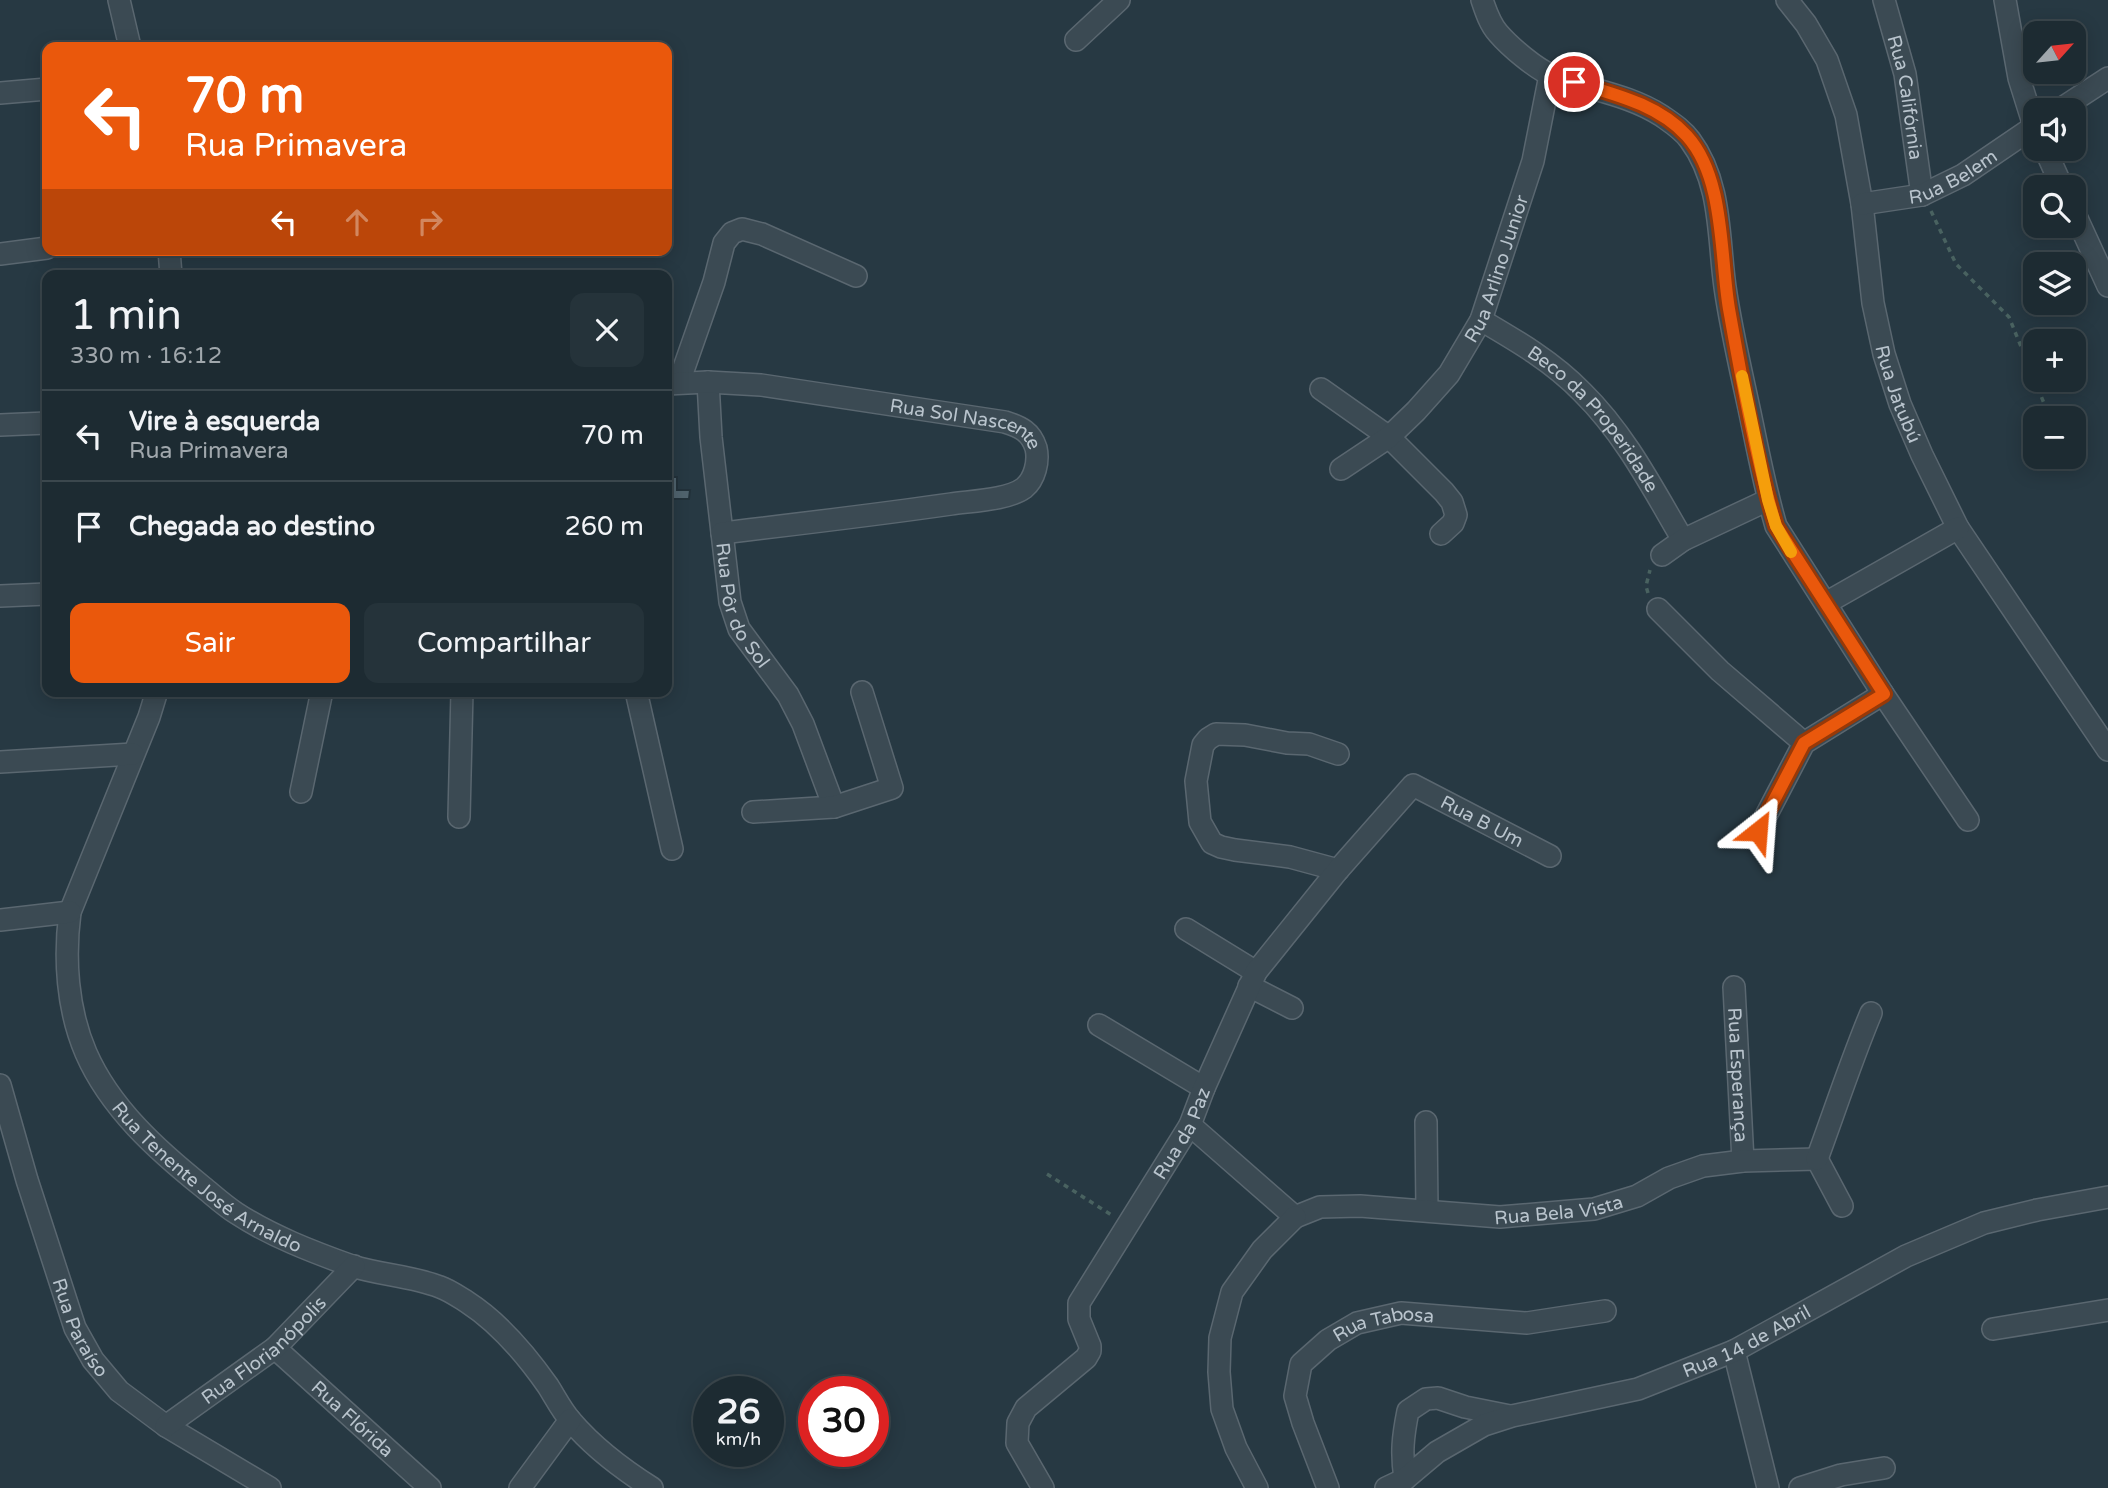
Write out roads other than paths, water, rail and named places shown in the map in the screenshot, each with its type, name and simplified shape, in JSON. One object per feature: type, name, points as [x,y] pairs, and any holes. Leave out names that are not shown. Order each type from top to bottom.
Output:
[{"type":"street","points":[[119,0],[129,42]]},
{"type":"street","points":[[1076,40],[1119,0]]},
{"type":"street","points":[[1482,0],[1498,33],[1550,75],[1649,108],[1678,127],[1701,156],[1712,182],[1738,357],[1768,500],[1776,526],[1968,820]]},
{"type":"street","name":"Rua Jatubú","points":[[1787,0],[1806,24],[1827,60],[1846,114],[1862,204],[1873,303],[1884,354],[1900,404],[1958,528],[2108,750]]},
{"type":"street","name":"Rua Califórnia","points":[[1884,0],[1905,75],[1922,195]]},
{"type":"street","points":[[2005,0],[2019,78],[2026,98]]},
{"type":"street","name":"Rua Arlino Junior","points":[[1341,469],[1389,437],[1449,374],[1481,320],[1533,161],[1550,75]]},
{"type":"street","points":[[2077,98],[2108,78]]},
{"type":"street","points":[[0,93],[42,89]]},
{"type":"street","name":"Rua Belem","points":[[1862,204],[1922,195],[1963,175],[2023,135]]},
{"type":"street","points":[[673,383],[714,282],[724,243],[732,233],[747,230],[762,234],[856,276]]},
{"type":"street","points":[[2086,238],[2108,286]]},
{"type":"street","points":[[0,254],[42,249]]},
{"type":"street","name":"Beco da Properidade","points":[[1481,320],[1549,362],[1583,393],[1636,460],[1683,540]]},
{"type":"street","name":"Rua Pôr do Sol","points":[[708,382],[711,437],[734,617],[739,629],[788,695],[834,807]]},
{"type":"street","name":"Rua Sol Nascente","points":[[673,383],[761,385],[1005,422],[1025,430],[1031,437],[1037,458],[1033,477],[1024,488],[1002,497],[722,533]]},
{"type":"street","points":[[1321,388],[1389,437],[1451,502],[1457,515],[1441,534]]},
{"type":"street","points":[[0,425],[42,423]]},
{"type":"street","points":[[1662,555],[1683,540],[1768,500]]},
{"type":"street","points":[[1826,603],[1958,528]]},
{"type":"street","points":[[0,596],[42,594]]},
{"type":"street","points":[[1658,608],[1720,671],[1804,743]]},
{"type":"street","points":[[753,812],[834,807],[892,788],[862,692]]},
{"type":"street","points":[[1758,831],[1804,743],[1884,694]]},
{"type":"street","name":"Rua Tenente José Arnaldo","points":[[155,697],[70,912],[66,940],[74,1015],[85,1051],[104,1088],[127,1117],[187,1174],[236,1213],[289,1241],[354,1266],[440,1287],[469,1303],[501,1329],[546,1383],[570,1420],[606,1457],[652,1488]]},
{"type":"street","points":[[301,792],[321,697]]},
{"type":"street","points":[[459,817],[462,697]]},
{"type":"street","points":[[637,697],[672,849]]},
{"type":"street","points":[[1338,754],[1309,744],[1245,735],[1216,734],[1208,738],[1203,746],[1196,780],[1200,822],[1212,843],[1221,847],[1290,857],[1338,870]]},
{"type":"street","points":[[0,762],[133,754]]},
{"type":"street","name":"Rua da Paz","points":[[1043,1488],[1017,1443],[1018,1423],[1026,1408],[1086,1358],[1090,1351],[1079,1319],[1079,1303],[1190,1125],[1253,979],[1338,870],[1413,785]]},
{"type":"street","name":"Rua B Um","points":[[1413,785],[1550,856]]},
{"type":"street","points":[[0,920],[70,912]]},
{"type":"street","points":[[1186,929],[1292,1008]]},
{"type":"street","name":"Rua Esperança","points":[[1734,987],[1743,1161]]},
{"type":"street","points":[[1842,1206],[1816,1159],[1839,1101],[1849,1065],[1871,1013]]},
{"type":"street","points":[[1099,1025],[1204,1088]]},
{"type":"street","name":"Rua Paraíso","points":[[0,1085],[27,1180],[75,1328],[93,1360],[119,1391],[166,1426],[270,1488]]},
{"type":"street","points":[[1426,1122],[1427,1210]]},
{"type":"street","points":[[1190,1125],[1295,1217]]},
{"type":"street","name":"Rua Bela Vista","points":[[1257,1488],[1236,1448],[1222,1409],[1220,1338],[1231,1292],[1262,1250],[1295,1217],[1320,1207],[1360,1206],[1500,1216],[1594,1209],[1637,1196],[1669,1178],[1703,1166],[1743,1161],[1816,1159]]},
{"type":"street","name":"Rua 14 de Abril","points":[[1396,1483],[1437,1452],[1484,1425],[1512,1416],[1638,1389],[1734,1351],[1906,1256],[1984,1223],[2108,1197]]},
{"type":"street","name":"Rua Florianópolis","points":[[166,1426],[275,1348],[354,1266]]},
{"type":"street","points":[[1993,1329],[2108,1310]]},
{"type":"street","name":"Rua Tabosa","points":[[1328,1488],[1295,1396],[1301,1364],[1328,1340],[1357,1323],[1401,1312],[1527,1323],[1605,1311]]},
{"type":"street","name":"Rua Flórida","points":[[275,1348],[430,1488]]},
{"type":"street","points":[[1734,1351],[1768,1488]]},
{"type":"street","points":[[1396,1483],[1408,1411],[1426,1399],[1438,1398],[1465,1407],[1512,1416]]},
{"type":"street","points":[[520,1488],[570,1420]]},
{"type":"street","points":[[1800,1488],[1841,1475],[1884,1468]]}]
